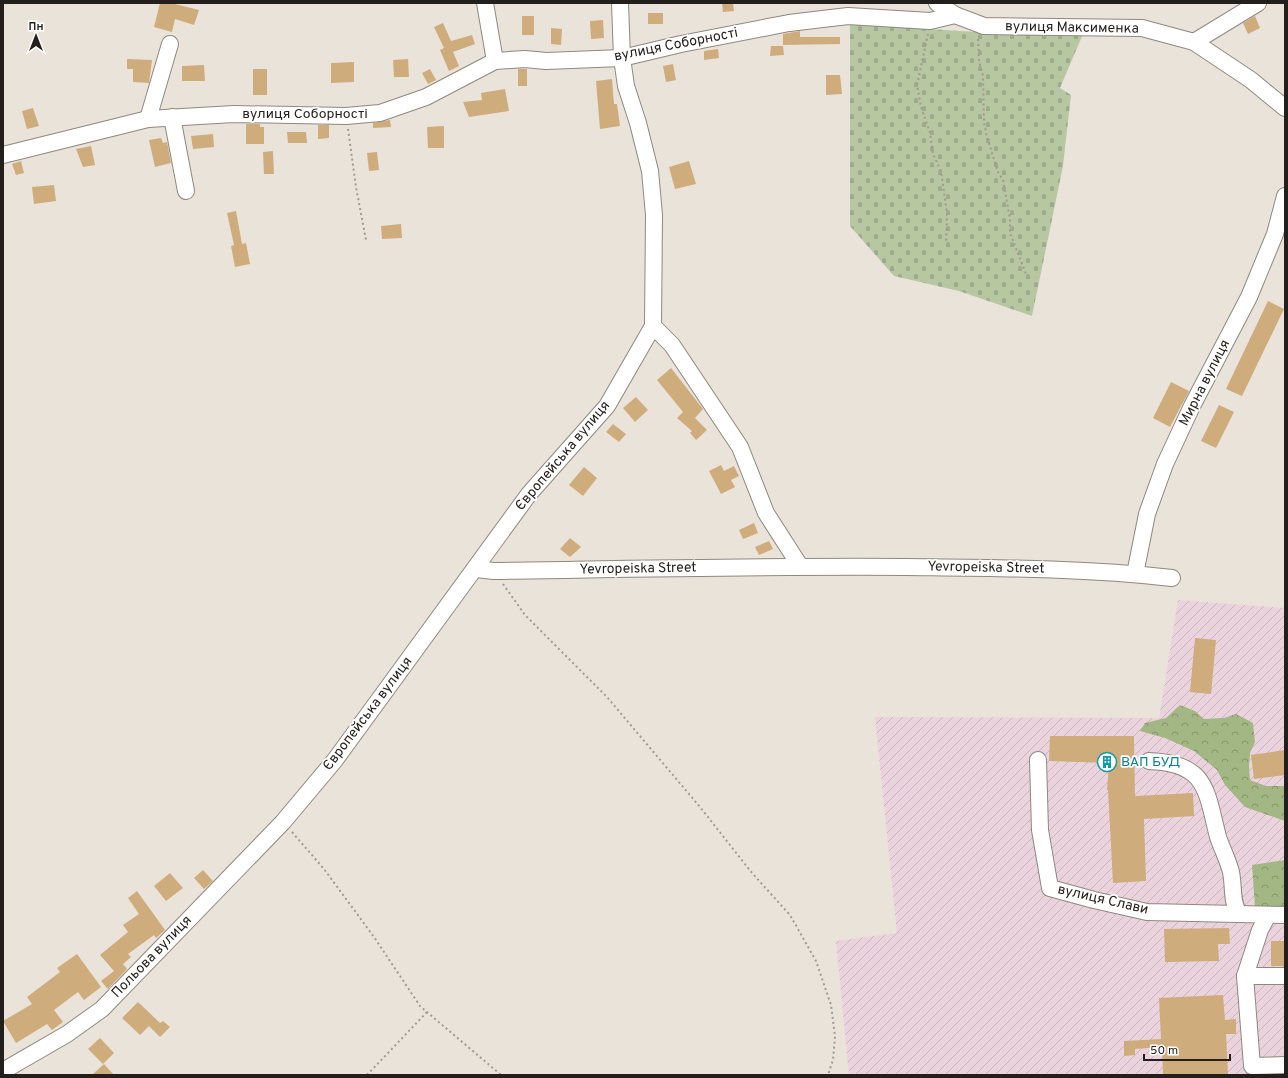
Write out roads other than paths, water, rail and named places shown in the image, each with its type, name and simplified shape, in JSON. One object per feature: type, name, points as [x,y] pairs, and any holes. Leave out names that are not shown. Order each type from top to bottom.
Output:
[{"type":"street","points":[[485,3],[495,61]]},
{"type":"street","name":"Європейська вулиця","points":[[283,822],[335,760],[476,569],[529,494],[607,406],[653,326],[654,215],[650,171],[638,123],[626,86],[622,58],[620,3]]},
{"type":"street","name":"вулиця Максименка","points":[[937,3],[955,15],[984,26],[1142,28],[1194,42],[1251,80],[1285,108]]},
{"type":"street","points":[[1194,42],[1258,3]]},
{"type":"street","name":"вулиця Соборності","points":[[3,155],[148,119],[234,114],[346,116],[380,112],[420,99],[495,61],[524,59],[546,61],[622,58],[681,44],[789,23],[848,16],[930,21],[955,15]]},
{"type":"street","points":[[148,119],[170,44]]},
{"type":"street","points":[[172,117],[186,191]]},
{"type":"street","name":"Мирна вулиця","points":[[1135,574],[1147,514],[1165,464],[1192,406],[1249,297],[1275,234],[1285,196]]},
{"type":"street","points":[[653,326],[672,345],[740,447],[766,513],[800,566]]},
{"type":"street","name":"Yevropeiska Street","points":[[476,569],[494,571],[800,566],[971,567],[1135,574],[1172,578]]},
{"type":"street","name":"вулиця Слави","points":[[1038,760],[1040,830],[1050,888],[1147,912],[1285,915]]},
{"type":"street","points":[[1149,761],[1169,762],[1191,770],[1205,788],[1221,848],[1231,872],[1234,907],[1239,914]]},
{"type":"street","name":"Польова вулиця","points":[[3,1071],[67,1034],[102,1009],[283,822]]},
{"type":"street","points":[[1268,915],[1260,930],[1246,976],[1252,1066],[1285,1065]]},
{"type":"street","points":[[1246,976],[1285,976]]},
{"type":"place","name":"ВАП БУД","points":[[1107,762]]}]
